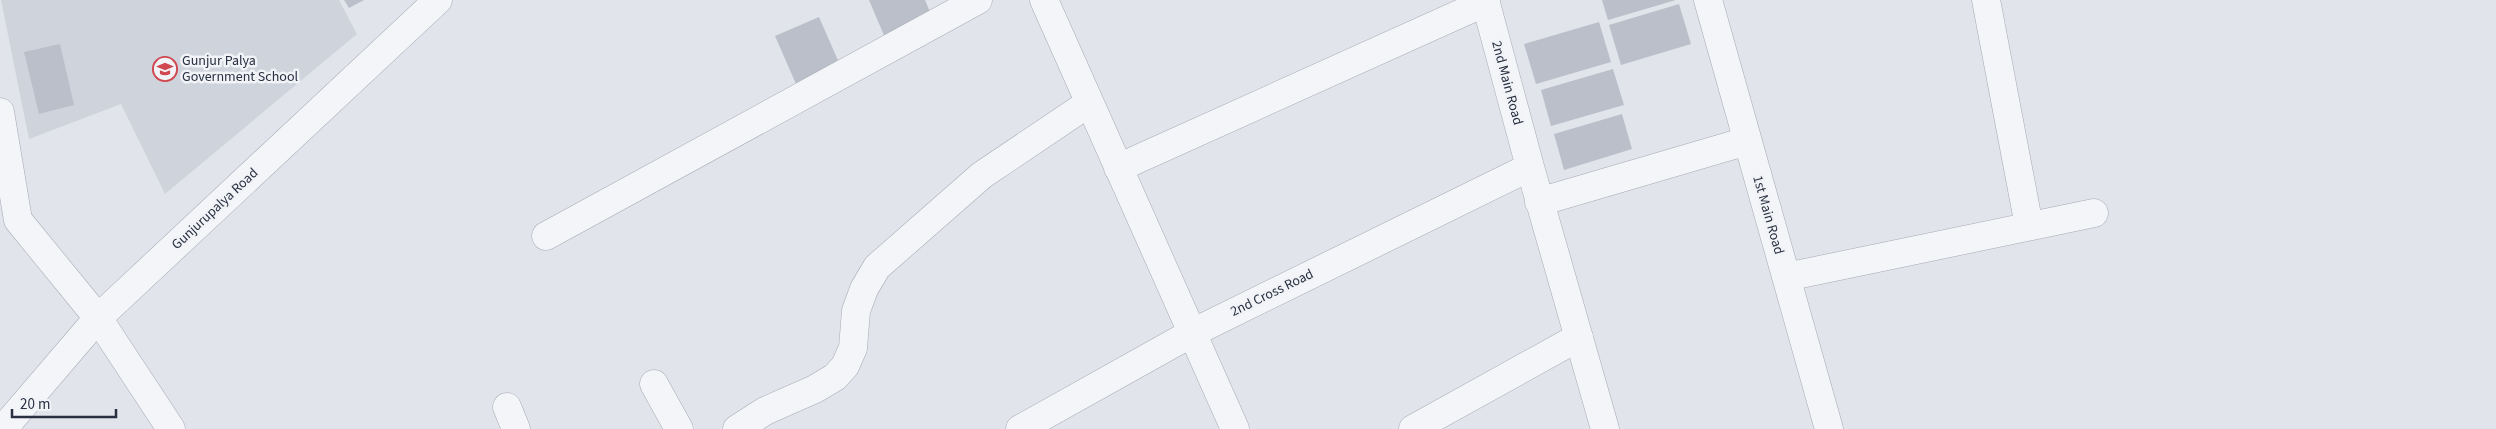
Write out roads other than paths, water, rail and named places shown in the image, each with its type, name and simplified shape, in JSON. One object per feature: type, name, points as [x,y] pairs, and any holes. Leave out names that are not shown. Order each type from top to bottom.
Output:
[{"type":"street","points":[[546,236],[978,0]]},
{"type":"street","points":[[1044,0],[1235,429]]},
{"type":"street","name":"1st Main Road","points":[[1708,0],[1829,429]]},
{"type":"street","points":[[1986,0],[2029,226]]},
{"type":"street","points":[[1118,168],[1486,1]]},
{"type":"street","name":"2nd Main Road","points":[[1486,1],[1540,202],[1605,429]]},
{"type":"street","name":"Gunjurupalya Road","points":[[3,429],[98,318],[428,3]]},
{"type":"street","points":[[737,429],[765,410],[815,389],[835,377],[845,366],[853,348],[856,310],[864,289],[877,267],[982,176],[1089,103]]},
{"type":"street","points":[[0,112],[18,220],[98,318],[171,429]]},
{"type":"street","points":[[1540,202],[1747,141]]},
{"type":"street","name":"2nd Cross Road","points":[[1020,429],[1192,332],[1530,166]]},
{"type":"street","points":[[1786,277],[2094,213]]},
{"type":"street","points":[[1412,429],[1578,337]]},
{"type":"street","points":[[654,384],[679,429]]},
{"type":"place","name":"Gunjur Palya Government School","points":[[165,69]]}]
